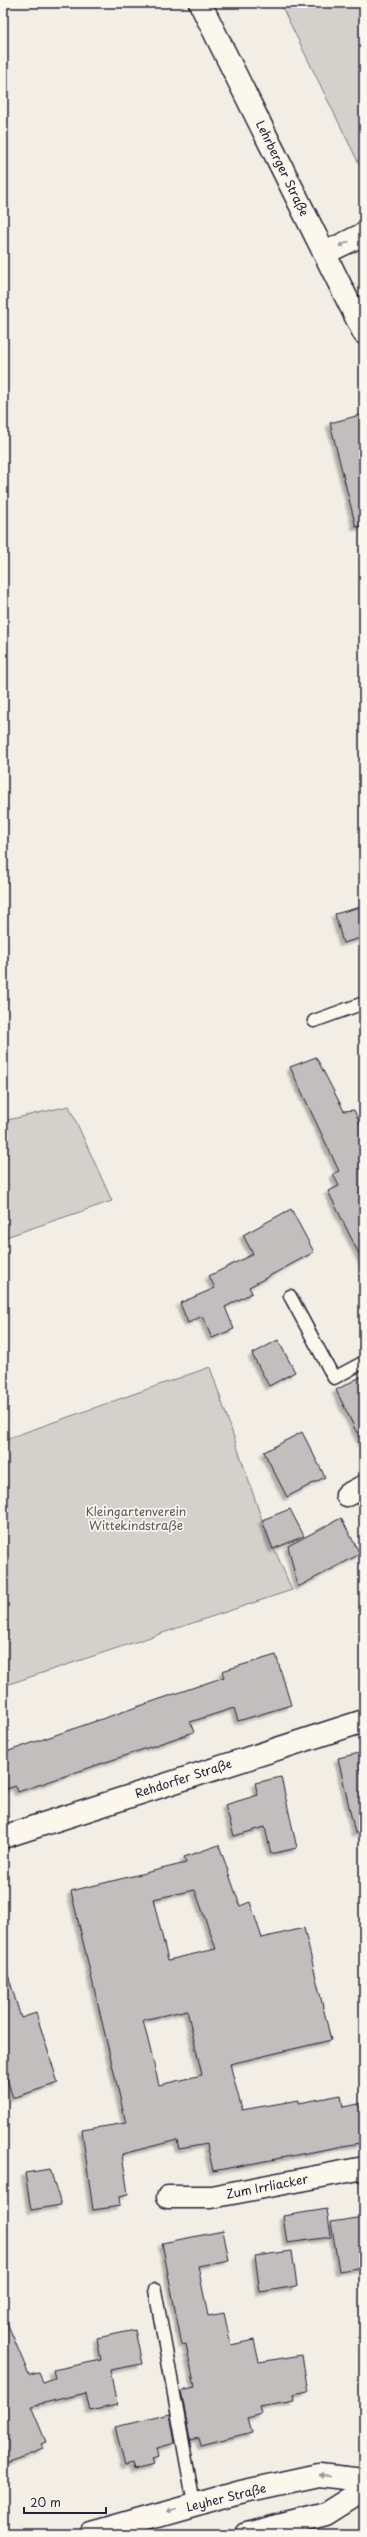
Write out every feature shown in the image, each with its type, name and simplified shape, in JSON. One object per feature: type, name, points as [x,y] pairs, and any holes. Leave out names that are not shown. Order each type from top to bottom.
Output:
[{"type":"street","name":"Lehrberger Straße","points":[[200,3],[364,334]]},
{"type":"street","points":[[324,253],[364,234]]},
{"type":"street","name":"Rehdorfer Straße","points":[[3,1837],[364,1721]]},
{"type":"street","name":"Zum Irrliacker","points":[[168,2196],[211,2197],[364,2168]]},
{"type":"street","name":"Leyher Straße","points":[[91,2534],[194,2504],[319,2475],[364,2480]]},
{"type":"street","points":[[246,2534],[326,2514],[364,2490]]},
{"type":"lane","points":[[314,1021],[364,1003]]},
{"type":"lane","points":[[290,1296],[334,1378],[364,1362]]},
{"type":"lane","points":[[155,2290],[194,2504]]},
{"type":"green space","points":[[280,3],[364,3],[364,174]]},
{"type":"green space","points":[[69,1106],[112,1201],[3,1238],[3,1121]]},
{"type":"green space","name":"Kleingartenverein Wittekindstraße","points":[[210,1367],[262,1520],[292,1590],[3,1686],[3,1440]]},
{"type":"building","points":[[364,414],[364,526],[356,527],[330,423]]},
{"type":"building","points":[[360,907],[364,923],[364,937],[343,943],[335,914]]},
{"type":"building","points":[[316,1057],[344,1111],[354,1110],[364,1133],[364,1264],[328,1191],[339,1186],[333,1174],[339,1171],[290,1067]]},
{"type":"building","points":[[291,1209],[314,1252],[249,1287],[252,1293],[225,1307],[234,1329],[212,1338],[202,1316],[188,1323],[180,1303],[215,1288],[209,1276],[253,1254],[243,1235]]},
{"type":"building","points":[[278,1340],[295,1372],[269,1386],[252,1354]]},
{"type":"building","points":[[364,1375],[364,1447],[336,1390]]},
{"type":"building","points":[[302,1432],[325,1477],[287,1497],[264,1452]]},
{"type":"building","points":[[290,1509],[304,1536],[273,1549],[262,1520]]},
{"type":"building","points":[[341,1518],[360,1554],[298,1587],[288,1546]]},
{"type":"building","points":[[276,1655],[291,1705],[238,1721],[234,1708],[190,1722],[194,1732],[18,1792],[16,1786],[3,1790],[3,1753],[224,1677],[222,1671]]},
{"type":"building","points":[[364,1752],[364,1832],[355,1833],[338,1758]]},
{"type":"building","points":[[281,1777],[297,1848],[271,1854],[265,1827],[234,1836],[225,1805],[258,1795],[255,1783]]},
{"type":"building","points":[[219,1845],[240,1906],[250,1902],[262,1938],[304,1928],[331,2040],[230,2064],[242,2110],[299,2100],[299,2103],[341,2095],[343,2107],[364,2103],[364,2142],[213,2171],[207,2144],[179,2149],[177,2140],[122,2154],[128,2194],[119,2196],[120,2206],[93,2210],[82,2130],[126,2123],[71,1891],[186,1863],[184,1857]],"holes":[[[195,1890],[216,1949],[168,1960],[153,1899]],[[187,2010],[202,2075],[159,2085],[143,2020]]]},
{"type":"building","points":[[8,1975],[21,2018],[36,2013],[58,2083],[13,2098],[3,2066],[3,1976]]},
{"type":"building","points":[[50,2169],[61,2205],[31,2210],[25,2173]]},
{"type":"building","points":[[327,2209],[331,2237],[287,2243],[283,2216]]},
{"type":"building","points":[[364,2217],[364,2267],[339,2271],[331,2222]]},
{"type":"building","points":[[223,2231],[229,2260],[198,2266],[208,2316],[224,2313],[231,2345],[254,2340],[259,2362],[302,2355],[308,2392],[293,2395],[294,2401],[260,2407],[262,2414],[248,2418],[252,2432],[201,2445],[199,2438],[190,2440],[181,2390],[195,2387],[186,2344],[182,2345],[162,2243]]},
{"type":"building","points":[[292,2251],[297,2286],[260,2292],[255,2256]]},
{"type":"building","points":[[3,2313],[29,2375],[39,2373],[43,2382],[55,2378],[53,2370],[101,2360],[97,2338],[135,2330],[142,2364],[110,2370],[117,2405],[90,2411],[86,2393],[31,2406],[46,2442],[41,2444],[43,2449],[3,2465]]},
{"type":"building","points":[[170,2414],[175,2443],[157,2448],[159,2457],[152,2459],[154,2465],[134,2470],[132,2464],[125,2466],[115,2427]]}]
